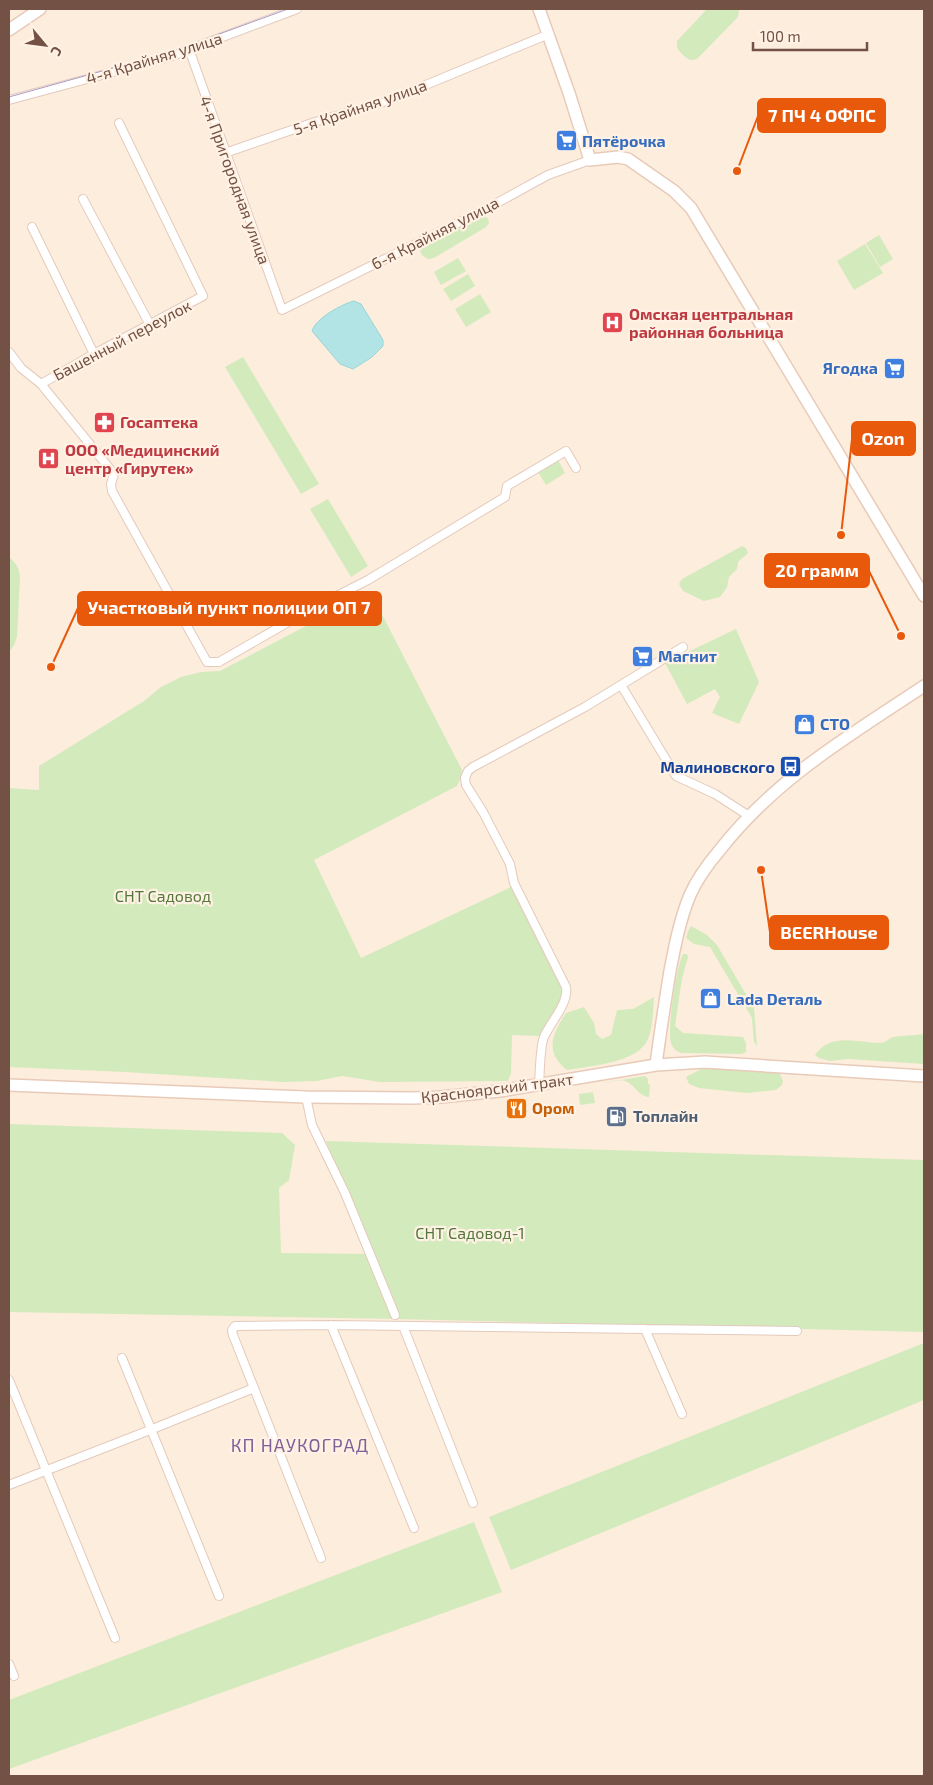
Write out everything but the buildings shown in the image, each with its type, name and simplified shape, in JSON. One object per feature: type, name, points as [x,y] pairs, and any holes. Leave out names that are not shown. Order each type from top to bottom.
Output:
[{"type":"main road","points":[[9,30],[40,9]]},
{"type":"main road","points":[[540,9],[590,160],[618,157],[628,159],[679,195],[691,208],[924,596]]},
{"type":"main road","points":[[656,1065],[681,920],[691,893],[706,868],[749,816],[771,794],[813,760],[924,686]]},
{"type":"main road","name":"Красноярский тракт","points":[[9,1084],[306,1097],[441,1097],[500,1091],[656,1065],[704,1062],[924,1076]]},
{"type":"street","name":"4-я Крайняя улица","points":[[9,100],[169,57],[297,9]]},
{"type":"street","name":"5-я Крайняя улица","points":[[225,153],[315,122],[387,101],[549,34]]},
{"type":"street","name":"4-я Пригородная улица","points":[[189,49],[282,310]]},
{"type":"street","name":"Башенный переулок","points":[[41,384],[203,296],[119,123]]},
{"type":"street","name":"6-я Крайняя улица","points":[[282,310],[486,208],[548,174],[590,160]]},
{"type":"street","points":[[83,199],[150,325]]},
{"type":"street","points":[[32,227],[94,354]]},
{"type":"street","points":[[9,352],[21,368],[41,384],[114,474],[111,484],[112,490],[207,662],[219,662],[311,609],[368,580],[505,498],[508,486],[566,451],[576,468]]},
{"type":"street","points":[[539,1084],[543,1039],[556,1017],[567,992],[566,987],[514,883],[510,864],[483,812],[466,785],[465,778],[473,766],[585,706],[683,647]]},
{"type":"street","points":[[621,685],[676,776],[715,794],[749,816]]},
{"type":"street","points":[[306,1097],[312,1124],[345,1193],[395,1315]]},
{"type":"street","points":[[331,1325],[414,1528]]},
{"type":"street","points":[[321,1558],[233,1335],[232,1330],[234,1326],[331,1325],[797,1331]]},
{"type":"street","points":[[403,1326],[473,1504]]},
{"type":"street","points":[[646,1329],[682,1414]]},
{"type":"street","points":[[122,1358],[219,1596]]},
{"type":"street","points":[[9,1380],[115,1638]]},
{"type":"street","points":[[9,1485],[254,1388]]},
{"type":"street","points":[[9,1664],[14,1676]]},
{"type":"green space","points":[[707,9],[739,9],[738,17],[698,58],[692,60],[684,56],[677,48],[677,41]]},
{"type":"green space","points":[[480,216],[488,218],[489,223],[486,227],[434,258],[428,259],[423,256],[420,251],[425,243]]},
{"type":"green space","points":[[879,235],[893,259],[880,267],[866,243]]},
{"type":"green space","points":[[865,244],[883,273],[854,290],[837,261]]},
{"type":"green space","points":[[458,258],[466,271],[441,285],[434,272]]},
{"type":"green space","points":[[468,274],[475,286],[451,301],[443,289]]},
{"type":"green space","points":[[480,294],[491,312],[466,327],[455,309]]},
{"type":"green space","points":[[243,357],[319,484],[301,494],[225,367]]},
{"type":"green space","points":[[558,460],[565,473],[546,485],[538,472]]},
{"type":"green space","points":[[328,499],[368,566],[351,577],[310,509]]},
{"type":"green space","points":[[742,546],[746,548],[748,553],[738,562],[737,569],[729,577],[727,587],[720,597],[704,601],[683,591],[679,584],[682,579]]},
{"type":"green space","points":[[9,557],[17,566],[20,577],[17,637],[9,652]]},
{"type":"green space","name":"СНТ Садовод","points":[[371,593],[462,770],[461,777],[457,786],[314,860],[361,958],[513,886],[564,989],[551,1021],[544,1032],[539,1036],[512,1035],[511,1073],[508,1081],[380,1082],[342,1076],[317,1081],[284,1082],[9,1067],[9,788],[39,790],[39,766],[144,701],[161,687],[181,677],[201,672],[220,671]]},
{"type":"green space","points":[[736,629],[759,682],[739,724],[712,713],[720,697],[715,689],[687,704],[665,663]]},
{"type":"green space","points":[[691,926],[707,935],[717,945],[754,1008],[757,1046],[754,1042],[752,1018],[710,947],[694,944],[686,938]]},
{"type":"green space","points":[[683,954],[687,954],[688,957],[682,978],[675,1026],[683,1033],[743,1037],[746,1043],[746,1052],[742,1054],[682,1053],[673,1047],[670,1036],[671,1013],[675,984]]},
{"type":"green space","points":[[654,997],[650,1034],[643,1047],[634,1053],[612,1062],[567,1070],[555,1056],[553,1049],[554,1036],[566,1013],[584,1007],[594,1023],[596,1034],[602,1039],[611,1035],[617,1010],[633,1009]]},
{"type":"green space","points":[[924,1034],[924,1064],[848,1059],[830,1061],[815,1055],[821,1048],[837,1041],[880,1043],[893,1037]]},
{"type":"green space","points":[[707,1066],[729,1067],[751,1072],[779,1072],[783,1081],[782,1085],[776,1090],[747,1093],[699,1088],[689,1084],[686,1077]]},
{"type":"green space","points":[[645,1076],[648,1079],[648,1084],[650,1084],[649,1097],[641,1094],[628,1083],[621,1080]]},
{"type":"green space","points":[[593,1092],[595,1103],[580,1105],[579,1094]]},
{"type":"green space","name":"СНТ Садовод-1","points":[[9,1124],[282,1133],[295,1145],[289,1180],[279,1188],[281,1253],[371,1254],[326,1141],[924,1160],[924,1332],[9,1312]]},
{"type":"green space","points":[[924,1343],[924,1400],[511,1570],[489,1517]]},
{"type":"green space","points":[[474,1522],[502,1592],[9,1769],[9,1700]]},
{"type":"water","points":[[354,301],[361,304],[383,340],[383,346],[372,357],[353,369],[340,364],[312,331],[319,321],[336,308]]},
{"type":"tram line","points":[[9,97],[167,53],[288,9]]},
{"type":"place","name":"Пятёрочка","points":[[566,141]]},
{"type":"place","name":"7 ПЧ 4 ОФПС","points":[[737,171]]},
{"type":"place","name":"Омская центральная районная больница","points":[[613,323]]},
{"type":"place","name":"Ягодка","points":[[894,368]]},
{"type":"place","name":"Госаптека","points":[[104,422]]},
{"type":"place","name":"ООО «Медицинский центр «Гирутек»","points":[[49,459]]},
{"type":"place","name":"Ozon","points":[[841,535]]},
{"type":"place","name":"20 грамм","points":[[901,636]]},
{"type":"place","name":"Магнит","points":[[642,656]]},
{"type":"place","name":"Участковый пункт полиции ОП 7","points":[[51,667]]},
{"type":"place","name":"СТО","points":[[804,724]]},
{"type":"place","name":"Малиновского","points":[[791,767]]},
{"type":"place","name":"BEERHouse","points":[[761,870]]},
{"type":"place","name":"Lada Dеталь","points":[[711,999]]},
{"type":"place","name":"Ором","points":[[516,1108]]},
{"type":"place","name":"Топлайн","points":[[617,1116]]},
{"type":"district","name":"КП НАУКОГРАД","points":[[300,1446]]}]
